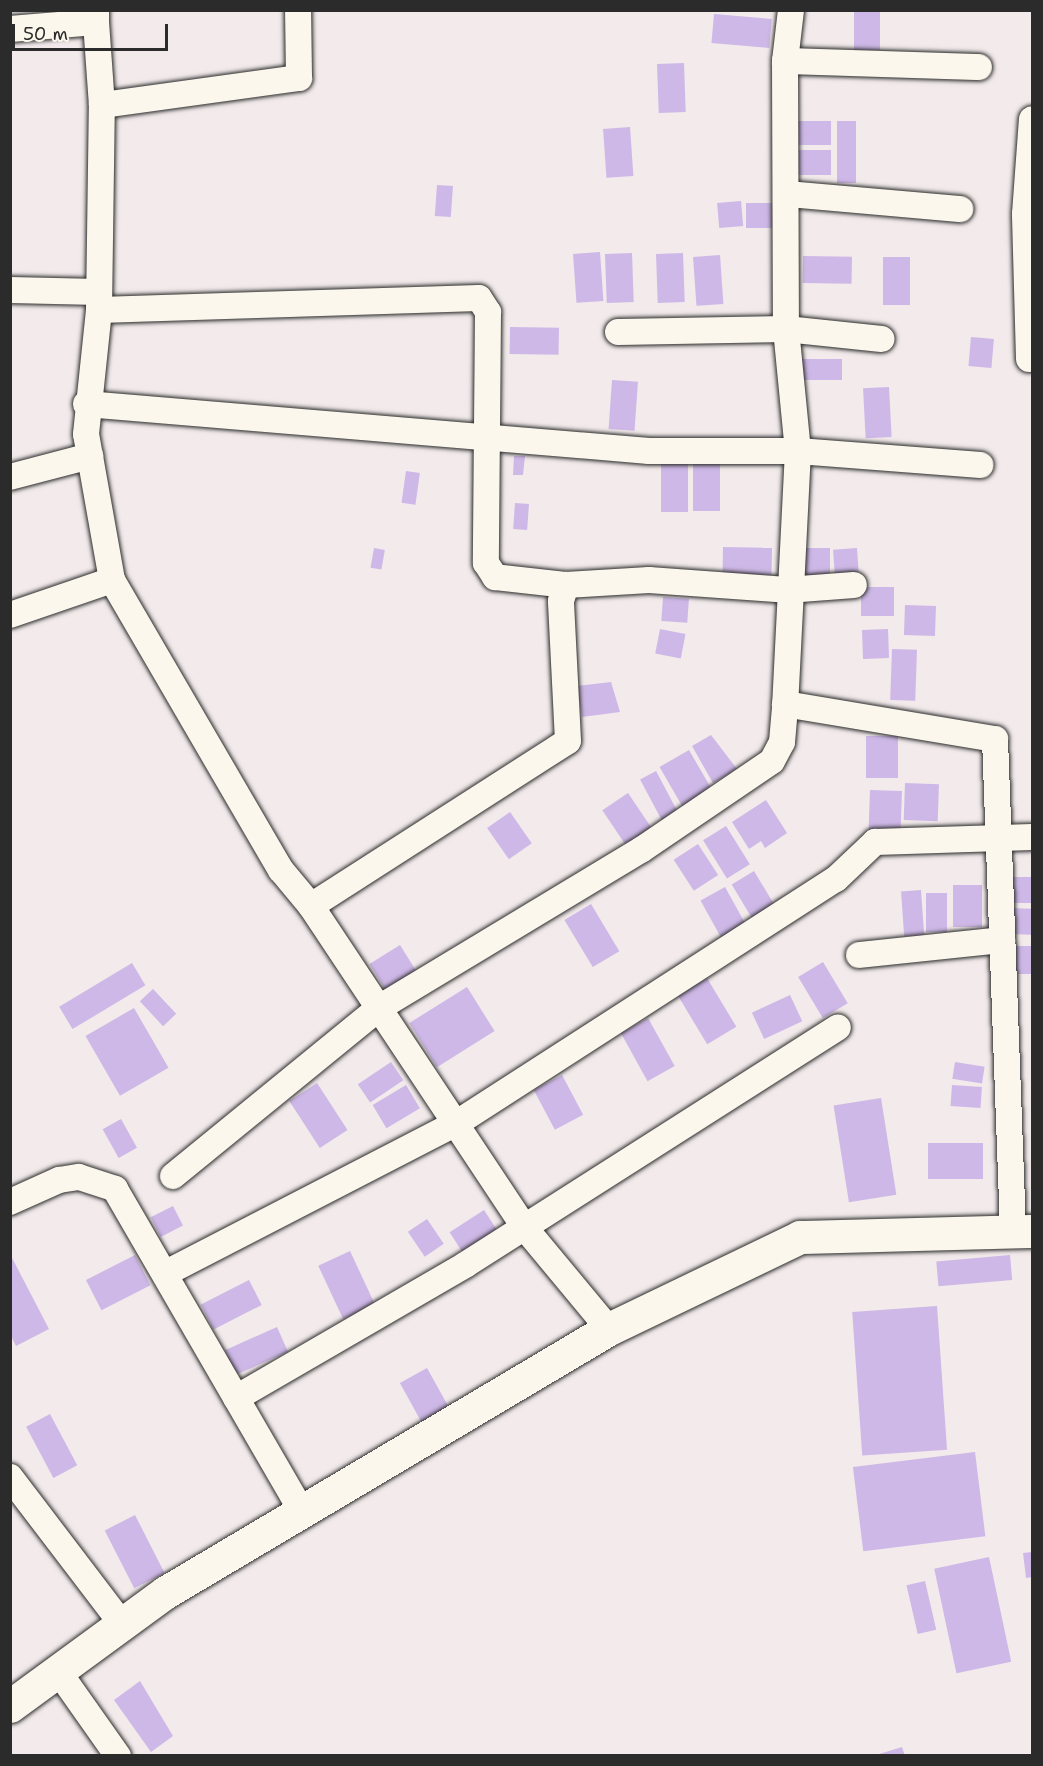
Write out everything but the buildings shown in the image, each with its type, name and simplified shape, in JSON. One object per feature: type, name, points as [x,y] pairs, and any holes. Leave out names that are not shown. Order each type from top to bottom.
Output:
[{"type":"street","points":[[102,105],[299,78],[298,10]]},
{"type":"street","points":[[173,1176],[380,1008],[641,850],[772,761],[782,742],[787,590],[798,451],[786,328],[788,194],[785,61],[791,10]]},
{"type":"street","points":[[10,29],[96,16],[102,105],[99,301],[86,404],[90,456],[112,580],[281,870],[311,906],[525,1228],[609,1329]]},
{"type":"street","points":[[785,61],[979,67]]},
{"type":"street","points":[[1029,358],[1029,214],[1032,119]]},
{"type":"street","points":[[788,194],[960,209]]},
{"type":"street","points":[[10,290],[99,301],[479,298],[488,312],[489,572],[566,585],[649,580],[787,590],[854,585]]},
{"type":"street","points":[[618,332],[786,328],[881,339]]},
{"type":"street","points":[[86,404],[489,434],[649,450],[798,451],[980,465]]},
{"type":"street","points":[[10,477],[90,456]]},
{"type":"street","points":[[10,615],[112,580]]},
{"type":"street","points":[[311,906],[568,741],[561,601],[566,585]]},
{"type":"street","points":[[10,1706],[166,1592],[303,1513],[609,1329],[800,1237],[1023,1231],[1002,940],[995,739],[785,704]]},
{"type":"street","points":[[166,1273],[457,1123],[836,879],[859,852],[875,842],[892,838],[1032,837]]},
{"type":"street","points":[[859,955],[1002,940]]},
{"type":"street","points":[[236,1398],[525,1228],[838,1027]]},
{"type":"street","points":[[10,1202],[59,1180],[101,1180],[125,1200],[303,1513]]},
{"type":"street","points":[[12,1482],[122,1624]]},
{"type":"street","points":[[58,1671],[118,1755]]}]
